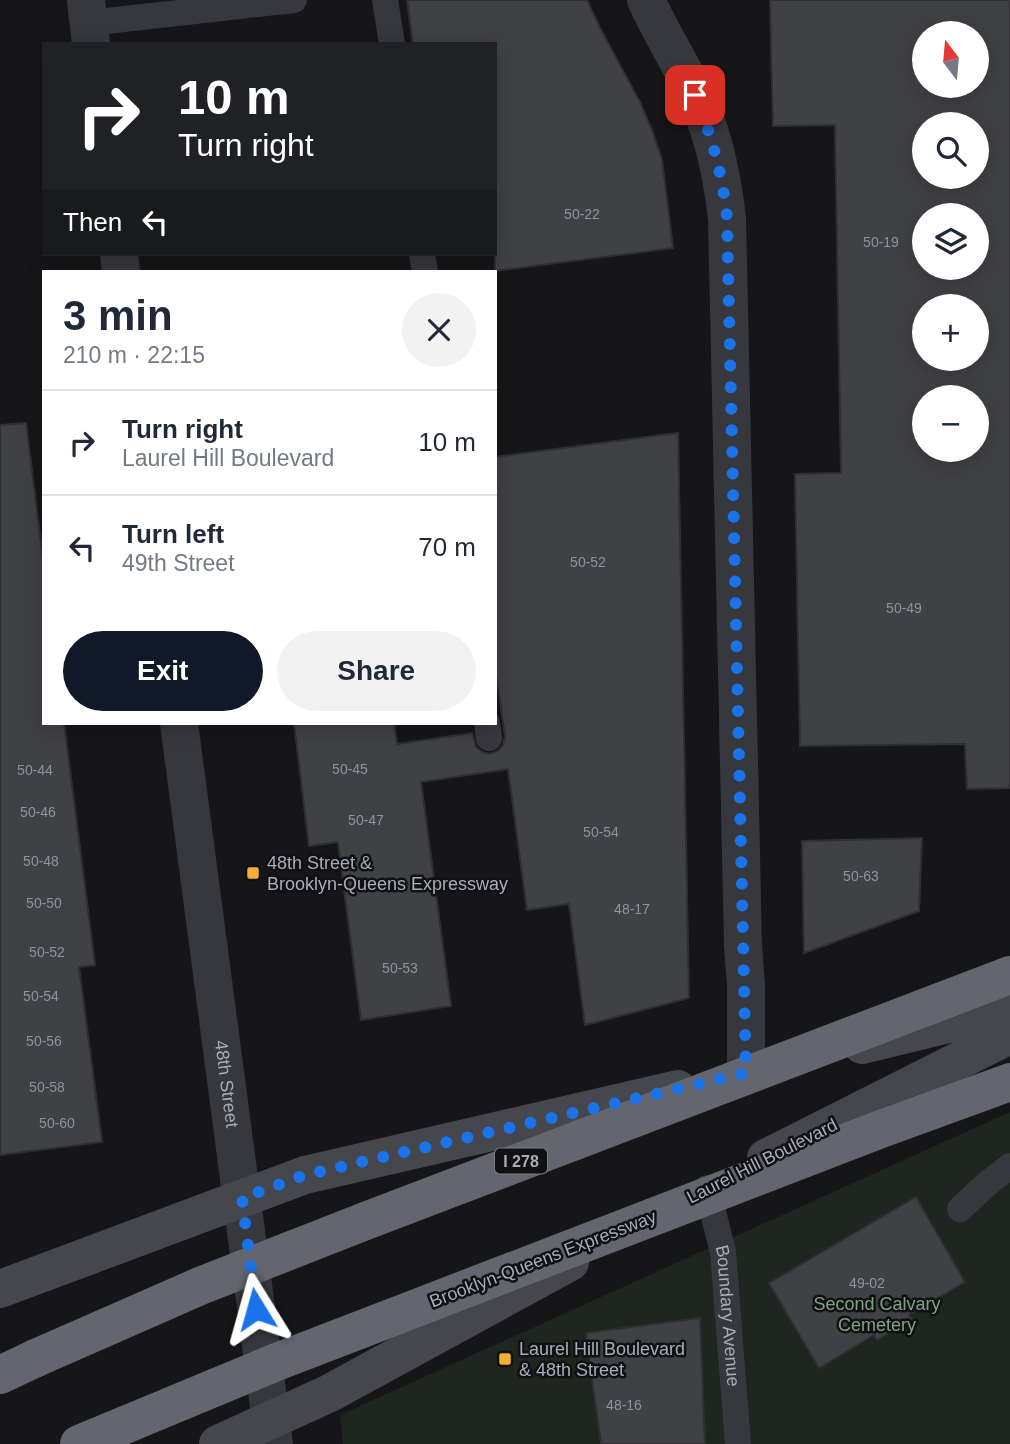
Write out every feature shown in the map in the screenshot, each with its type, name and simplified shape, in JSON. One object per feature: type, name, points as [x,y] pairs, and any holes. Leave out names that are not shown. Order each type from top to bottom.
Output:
[{"type":"highway","name":"I 278","points":[[0,1373],[290,1250],[1010,975]]},
{"type":"highway","name":"Brooklyn-Queens Expressway","points":[[79,1444],[279,1361],[1010,1082]]},
{"type":"main road","points":[[0,1289],[305,1175],[1010,1009]]},
{"type":"main road","name":"Laurel Hill Boulevard","points":[[218,1444],[272,1432],[330,1393],[708,1188],[1010,1035]]},
{"type":"street","points":[[646,0],[695,95],[708,127],[724,187],[727,218],[746,1073]]},
{"type":"street","name":"48th Street","points":[[179,725],[272,1432]]},
{"type":"lane","points":[[88,22],[294,0]]},
{"type":"lane","points":[[385,0],[391,42]]},
{"type":"lane","points":[[960,1209],[988,1182],[1010,1166]]},
{"type":"lane","name":"Boundary Avenue","points":[[708,1188],[723,1252],[738,1444]]},
{"type":"green space","name":"Second Calvary Cemetery","points":[[1010,1112],[1010,1444],[343,1444],[340,1415]]},
{"type":"building","points":[[407,0],[587,0],[652,130],[662,160],[673,248],[495,270],[497,42],[413,42]]},
{"type":"building","points":[[770,0],[1010,0],[1010,788],[967,789],[965,744],[800,746],[795,474],[841,473],[835,125],[773,126]]},
{"type":"building","points":[[26,423],[42,551],[42,725],[64,725],[95,965],[79,967],[102,1142],[0,1155],[0,425]]},
{"type":"building","points":[[678,433],[689,998],[585,1025],[569,904],[527,910],[508,769],[421,782],[451,1006],[361,1020],[338,842],[309,846],[294,725],[394,725],[397,744],[472,733],[476,747],[490,754],[503,745],[505,736],[497,681],[497,457]]},
{"type":"building","points":[[922,838],[919,911],[804,953],[802,841]]},
{"type":"building","points":[[916,1197],[965,1282],[909,1315],[912,1319],[877,1340],[874,1335],[819,1368],[769,1283]]},
{"type":"building","points":[[700,1318],[705,1444],[601,1444],[586,1333]]},
{"type":"place","name":"48th Street & Brooklyn-Queens Expressway","points":[[253,873]]},
{"type":"place","name":"Laurel Hill Boulevard & 48th Street","points":[[505,1359]]},
{"type":"route","points":[[256,1309],[242,1198],[305,1175],[746,1073],[727,218],[717,157],[695,95]]}]
